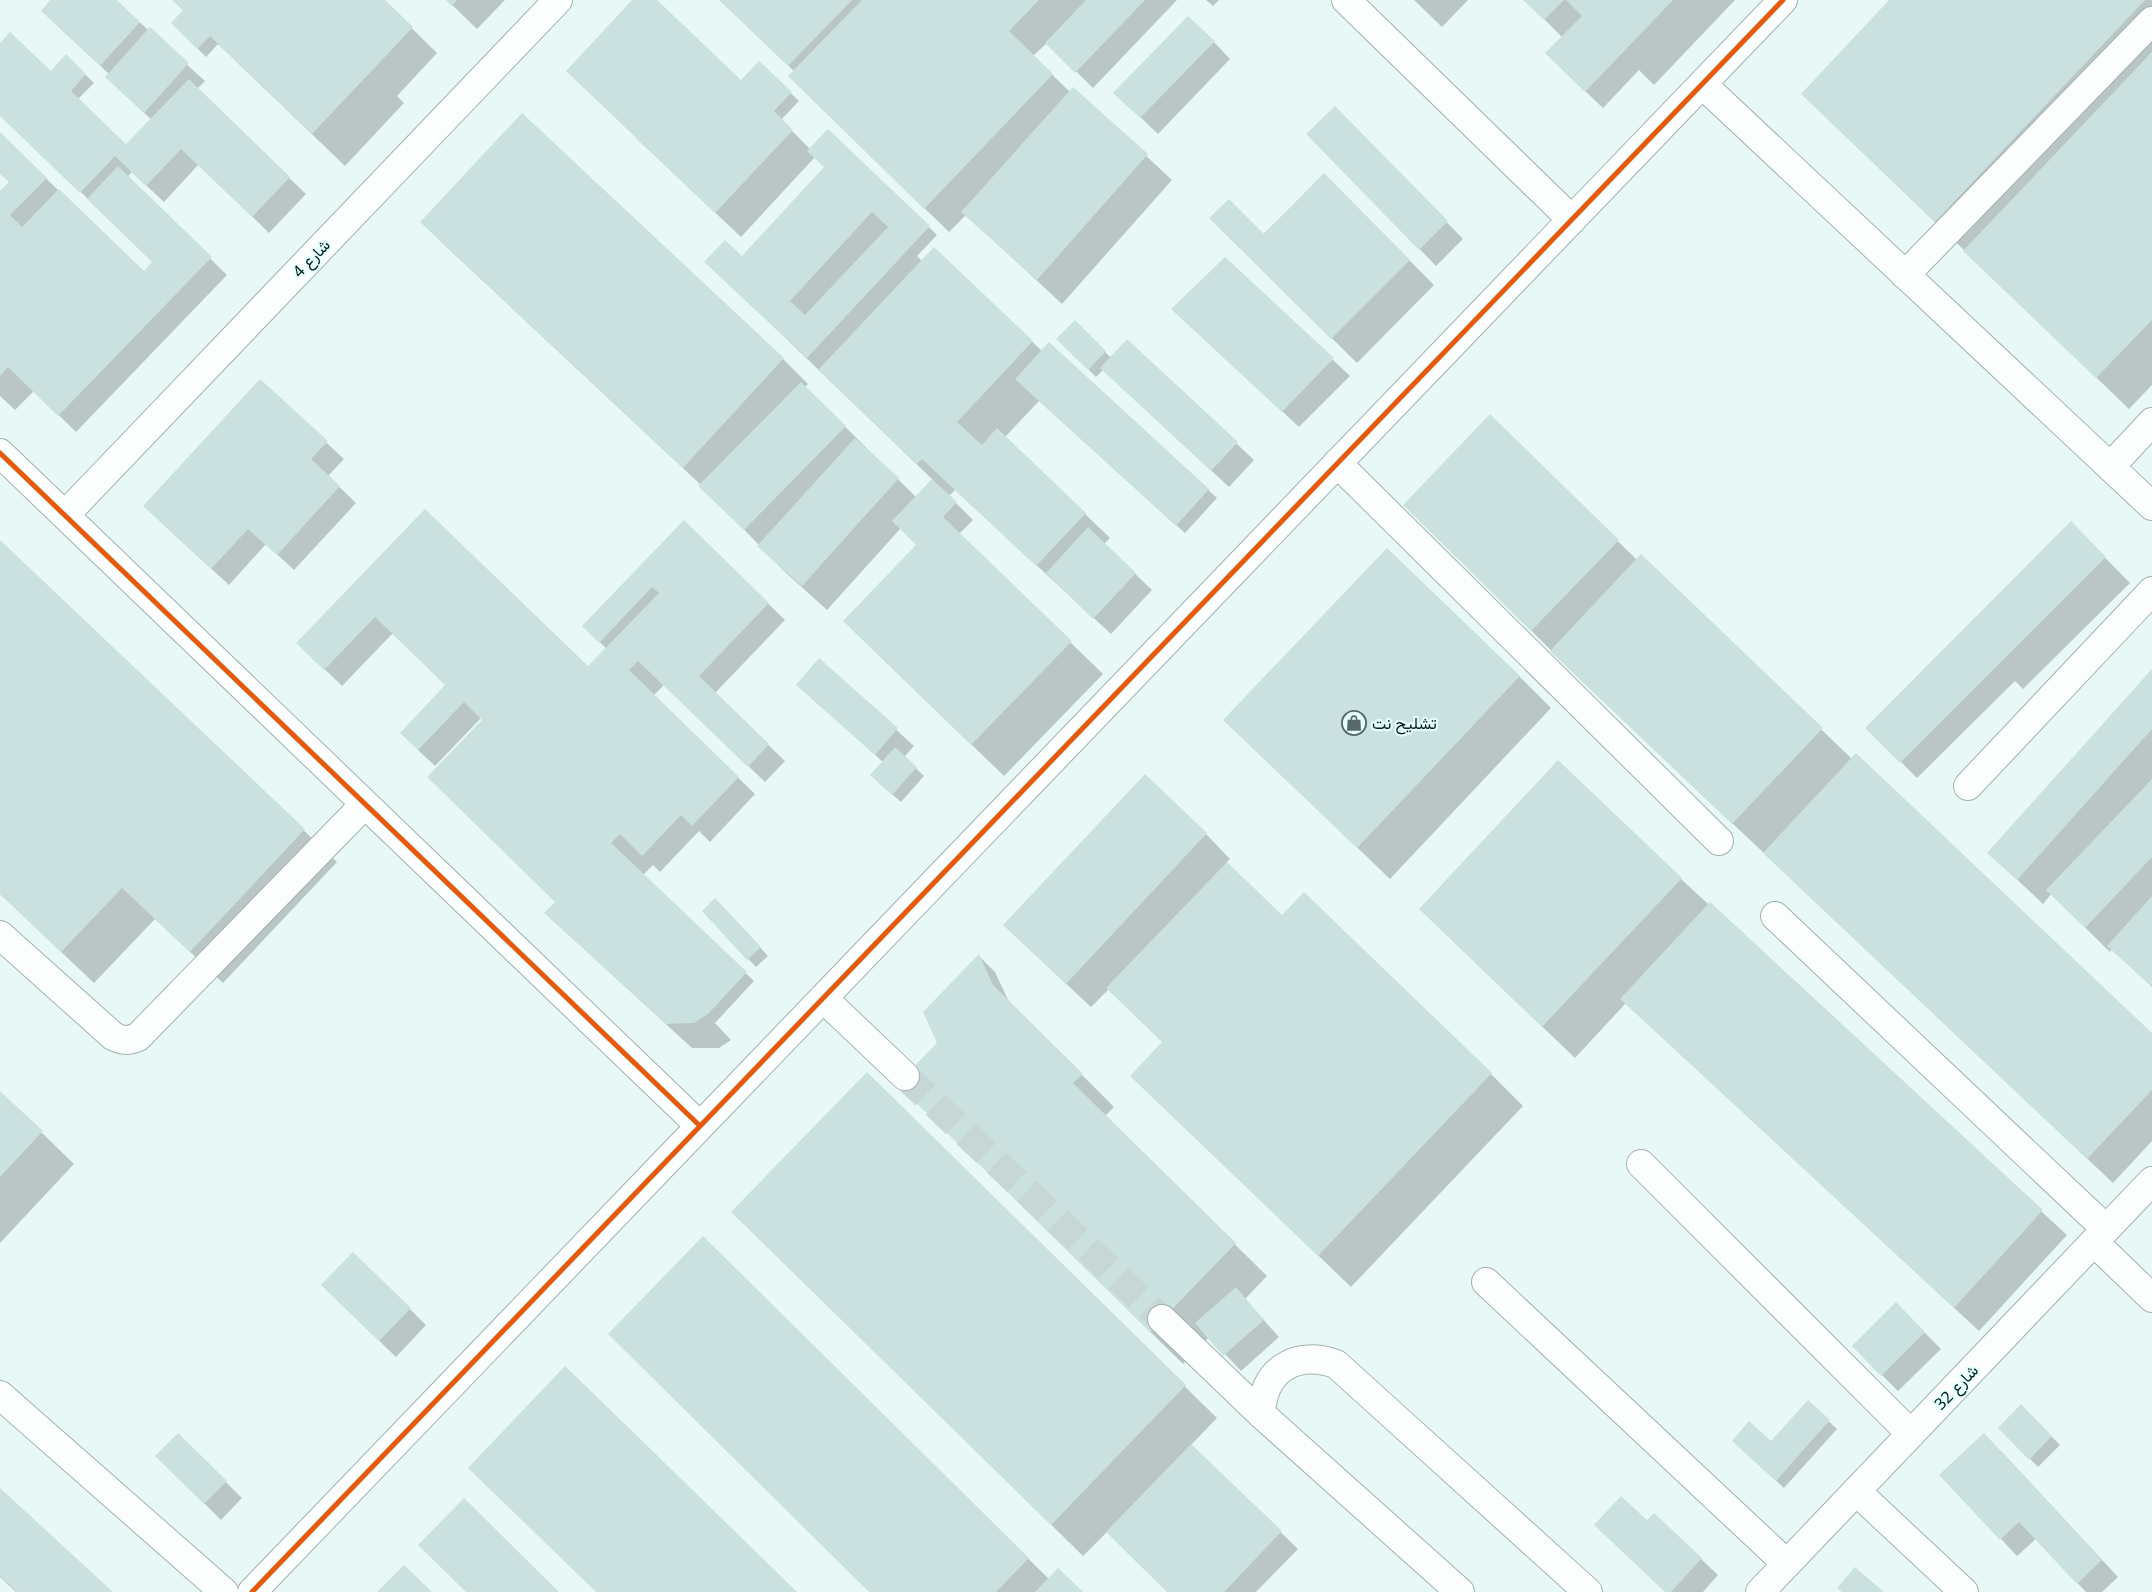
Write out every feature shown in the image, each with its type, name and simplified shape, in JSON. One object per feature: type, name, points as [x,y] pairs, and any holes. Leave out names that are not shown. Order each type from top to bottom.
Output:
[{"type":"street","name":"شارع 4","points":[[64,515],[558,0]]},
{"type":"street","points":[[1346,0],[1572,220]]},
{"type":"street","points":[[252,1592],[1783,0]]},
{"type":"street","points":[[1905,275],[2152,21]]},
{"type":"street","points":[[1702,84],[2152,506]]},
{"type":"street","points":[[2110,467],[2152,422]]},
{"type":"street","points":[[0,453],[700,1126]]},
{"type":"street","points":[[1337,463],[1719,841]]},
{"type":"street","points":[[1968,786],[2152,591]]},
{"type":"street","points":[[0,935],[113,1036],[121,1040],[130,1040],[138,1037],[365,804]]},
{"type":"street","points":[[1775,916],[2100,1236],[2152,1298]]},
{"type":"street","points":[[823,998],[905,1076]]},
{"type":"street","points":[[1641,1164],[1911,1434]]},
{"type":"street","name":"شارع 32","points":[[1760,1592],[2152,1181]]},
{"type":"street","points":[[1486,1282],[1787,1564]]},
{"type":"street","points":[[1162,1319],[1261,1414],[1460,1592]]},
{"type":"street","points":[[1261,1414],[1262,1398],[1268,1384],[1278,1372],[1291,1362],[1306,1359],[1322,1359],[1336,1364],[1588,1592]]},
{"type":"street","points":[[0,1395],[224,1592]]},
{"type":"street","points":[[1856,1491],[1964,1592]]},
{"type":"building","points":[[50,0],[117,0],[140,22],[100,66],[41,11]]},
{"type":"building","points":[[172,0],[385,0],[413,27],[312,134],[210,36],[197,49],[171,23],[183,10]]},
{"type":"building","points":[[446,0],[457,0],[451,6]]},
{"type":"building","points":[[632,0],[657,0],[741,80],[759,61],[792,92],[774,111],[793,130],[715,213],[566,71]]},
{"type":"building","points":[[719,0],[852,0],[788,66]]},
{"type":"building","points":[[862,0],[1039,0],[1009,31],[1053,74],[924,209],[788,76]]},
{"type":"building","points":[[1086,0],[1145,0],[1075,73],[1045,43]]},
{"type":"building","points":[[1523,0],[1564,0],[1544,20]]},
{"type":"building","points":[[1566,0],[1673,0],[1585,92],[1545,53],[1582,16]]},
{"type":"building","points":[[1889,0],[2145,0],[1935,222],[1801,94]]},
{"type":"building","points":[[1188,16],[1215,41],[1140,118],[1113,93]]},
{"type":"building","points":[[150,27],[189,63],[144,113],[105,77]]},
{"type":"building","points":[[10,32],[51,71],[66,54],[86,74],[71,91],[126,144],[189,79],[290,177],[252,217],[181,149],[146,186],[115,156],[80,193],[0,116],[0,43]]},
{"type":"building","points":[[2152,52],[2152,320],[2096,378],[1963,251]]},
{"type":"building","points":[[1073,87],[1148,154],[1037,280],[961,212]]},
{"type":"building","points":[[1335,106],[1448,221],[1419,250],[1306,134]]},
{"type":"building","points":[[522,113],[784,358],[683,468],[420,222]]},
{"type":"building","points":[[828,129],[930,226],[807,358],[704,262],[725,240],[742,256],[824,167],[807,151]],"holes":[[[872,212],[888,227],[805,315],[790,301]]]},
{"type":"building","points":[[0,132],[47,178],[10,215],[22,227],[59,189],[144,271],[152,262],[87,199],[118,166],[212,257],[58,416],[8,367],[0,376],[0,191],[9,182],[0,174]]},
{"type":"building","points":[[1324,173],[1410,260],[1331,339],[1209,218],[1229,199],[1264,234]]},
{"type":"building","points":[[934,247],[1033,341],[957,422],[982,445],[997,428],[1086,513],[1036,566],[922,459],[917,464],[818,370]]},
{"type":"building","points":[[1225,257],[1334,358],[1282,412],[1171,309]]},
{"type":"building","points":[[1075,320],[1106,351],[1088,370],[1056,339]]},
{"type":"building","points":[[1127,339],[1238,442],[1211,471],[1100,368]]},
{"type":"building","points":[[1049,342],[1209,489],[1176,526],[1015,379]]},
{"type":"building","points":[[260,379],[328,441],[311,459],[340,486],[277,555],[248,529],[211,569],[143,506]]},
{"type":"building","points":[[801,382],[846,426],[744,530],[698,486]]},
{"type":"building","points":[[1490,414],[1619,540],[1531,631],[1403,505]]},
{"type":"building","points":[[855,438],[899,478],[802,586],[757,546]]},
{"type":"building","points":[[932,479],[957,502],[943,517],[1072,641],[971,745],[843,621],[916,545],[892,521]]},
{"type":"building","points":[[425,509],[588,666],[659,593],[652,587],[599,643],[582,626],[684,520],[769,603],[699,676],[769,744],[748,767],[638,661],[629,670],[739,777],[692,826],[681,815],[642,856],[620,834],[611,843],[747,972],[708,1014],[694,1023],[666,1024],[544,913],[555,902],[427,777],[482,720],[464,702],[418,750],[400,733],[445,685],[375,617],[324,670],[296,643]]},
{"type":"building","points":[[2071,521],[2106,557],[1900,763],[1865,728]]},
{"type":"building","points":[[1088,527],[1136,573],[1093,619],[1046,573]]},
{"type":"building","points":[[0,540],[305,829],[190,952],[122,888],[61,952],[0,894]]},
{"type":"building","points":[[1387,548],[1520,676],[1357,848],[1223,720]]},
{"type":"building","points":[[1641,554],[1823,728],[1732,824],[1550,651]]},
{"type":"building","points":[[819,658],[898,728],[875,755],[796,685]]},
{"type":"building","points":[[2152,669],[2152,729],[2017,880],[1987,853]]},
{"type":"building","points":[[895,747],[917,767],[892,795],[870,775]]},
{"type":"building","points":[[1856,753],[2152,1033],[2152,1090],[2087,1159],[1763,853]]},
{"type":"building","points":[[1558,760],[1682,878],[1542,1027],[1419,909]]},
{"type":"building","points":[[1145,774],[1207,833],[1066,984],[1003,925]]},
{"type":"building","points":[[2152,779],[2152,857],[2085,928],[2046,890]]},
{"type":"building","points":[[1227,862],[1282,915],[1304,892],[1492,1073],[1318,1256],[1130,1076],[1162,1042],[1106,988]]},
{"type":"building","points":[[2152,896],[2152,984],[2151,986],[2107,946]]},
{"type":"building","points":[[715,898],[761,947],[747,960],[702,911]]},
{"type":"building","points":[[1710,902],[2043,1210],[1954,1308],[1620,999]]},
{"type":"building","points":[[979,954],[993,985],[1083,1074],[1073,1083],[1236,1243],[1150,1332],[897,1084],[937,1043],[923,1012]]},
{"type":"building","points":[[867,1072],[1186,1385],[1051,1525],[731,1212]]},
{"type":"building","points":[[0,1091],[43,1131],[0,1177]]},
{"type":"building","points":[[703,1236],[1029,1558],[996,1592],[869,1592],[608,1334]]},
{"type":"building","points":[[353,1252],[411,1308],[379,1341],[321,1285]]},
{"type":"building","points":[[1236,1287],[1264,1320],[1223,1356],[1195,1323]]},
{"type":"building","points":[[1896,1302],[1925,1332],[1881,1376],[1852,1346]]},
{"type":"building","points":[[565,1366],[797,1592],[596,1592],[468,1468]]},
{"type":"building","points":[[1808,1400],[1830,1420],[1776,1481],[1732,1441],[1749,1421],[1771,1441]]},
{"type":"building","points":[[2021,1404],[2052,1436],[2029,1460],[1998,1428]]},
{"type":"building","points":[[178,1433],[227,1481],[204,1504],[155,1456]]},
{"type":"building","points":[[1984,1433],[2102,1560],[2077,1584],[2019,1522],[2000,1540],[1939,1475]]},
{"type":"building","points":[[1191,1444],[1282,1531],[1224,1592],[1167,1592],[1106,1532]]},
{"type":"building","points":[[0,1488],[113,1592],[17,1592],[0,1576]]},
{"type":"building","points":[[1621,1496],[1647,1520],[1654,1513],[1702,1558],[1671,1592],[1665,1592],[1594,1525]]},
{"type":"building","points":[[464,1498],[559,1592],[466,1592],[418,1545]]},
{"type":"building","points":[[404,1565],[432,1592],[377,1592]]},
{"type":"building","points":[[1855,1567],[1884,1592],[1842,1592],[1837,1588]]},
{"type":"building","points":[[1058,1568],[1083,1592],[1035,1592]]},
{"type":"tunnel","points":[[905,1076],[1162,1319]]},
{"type":"cycle path","points":[[252,1592],[1783,0]]},
{"type":"cycle path","points":[[0,453],[700,1126]]},
{"type":"place","name":"تشليح نت","points":[[1354,723]]}]
